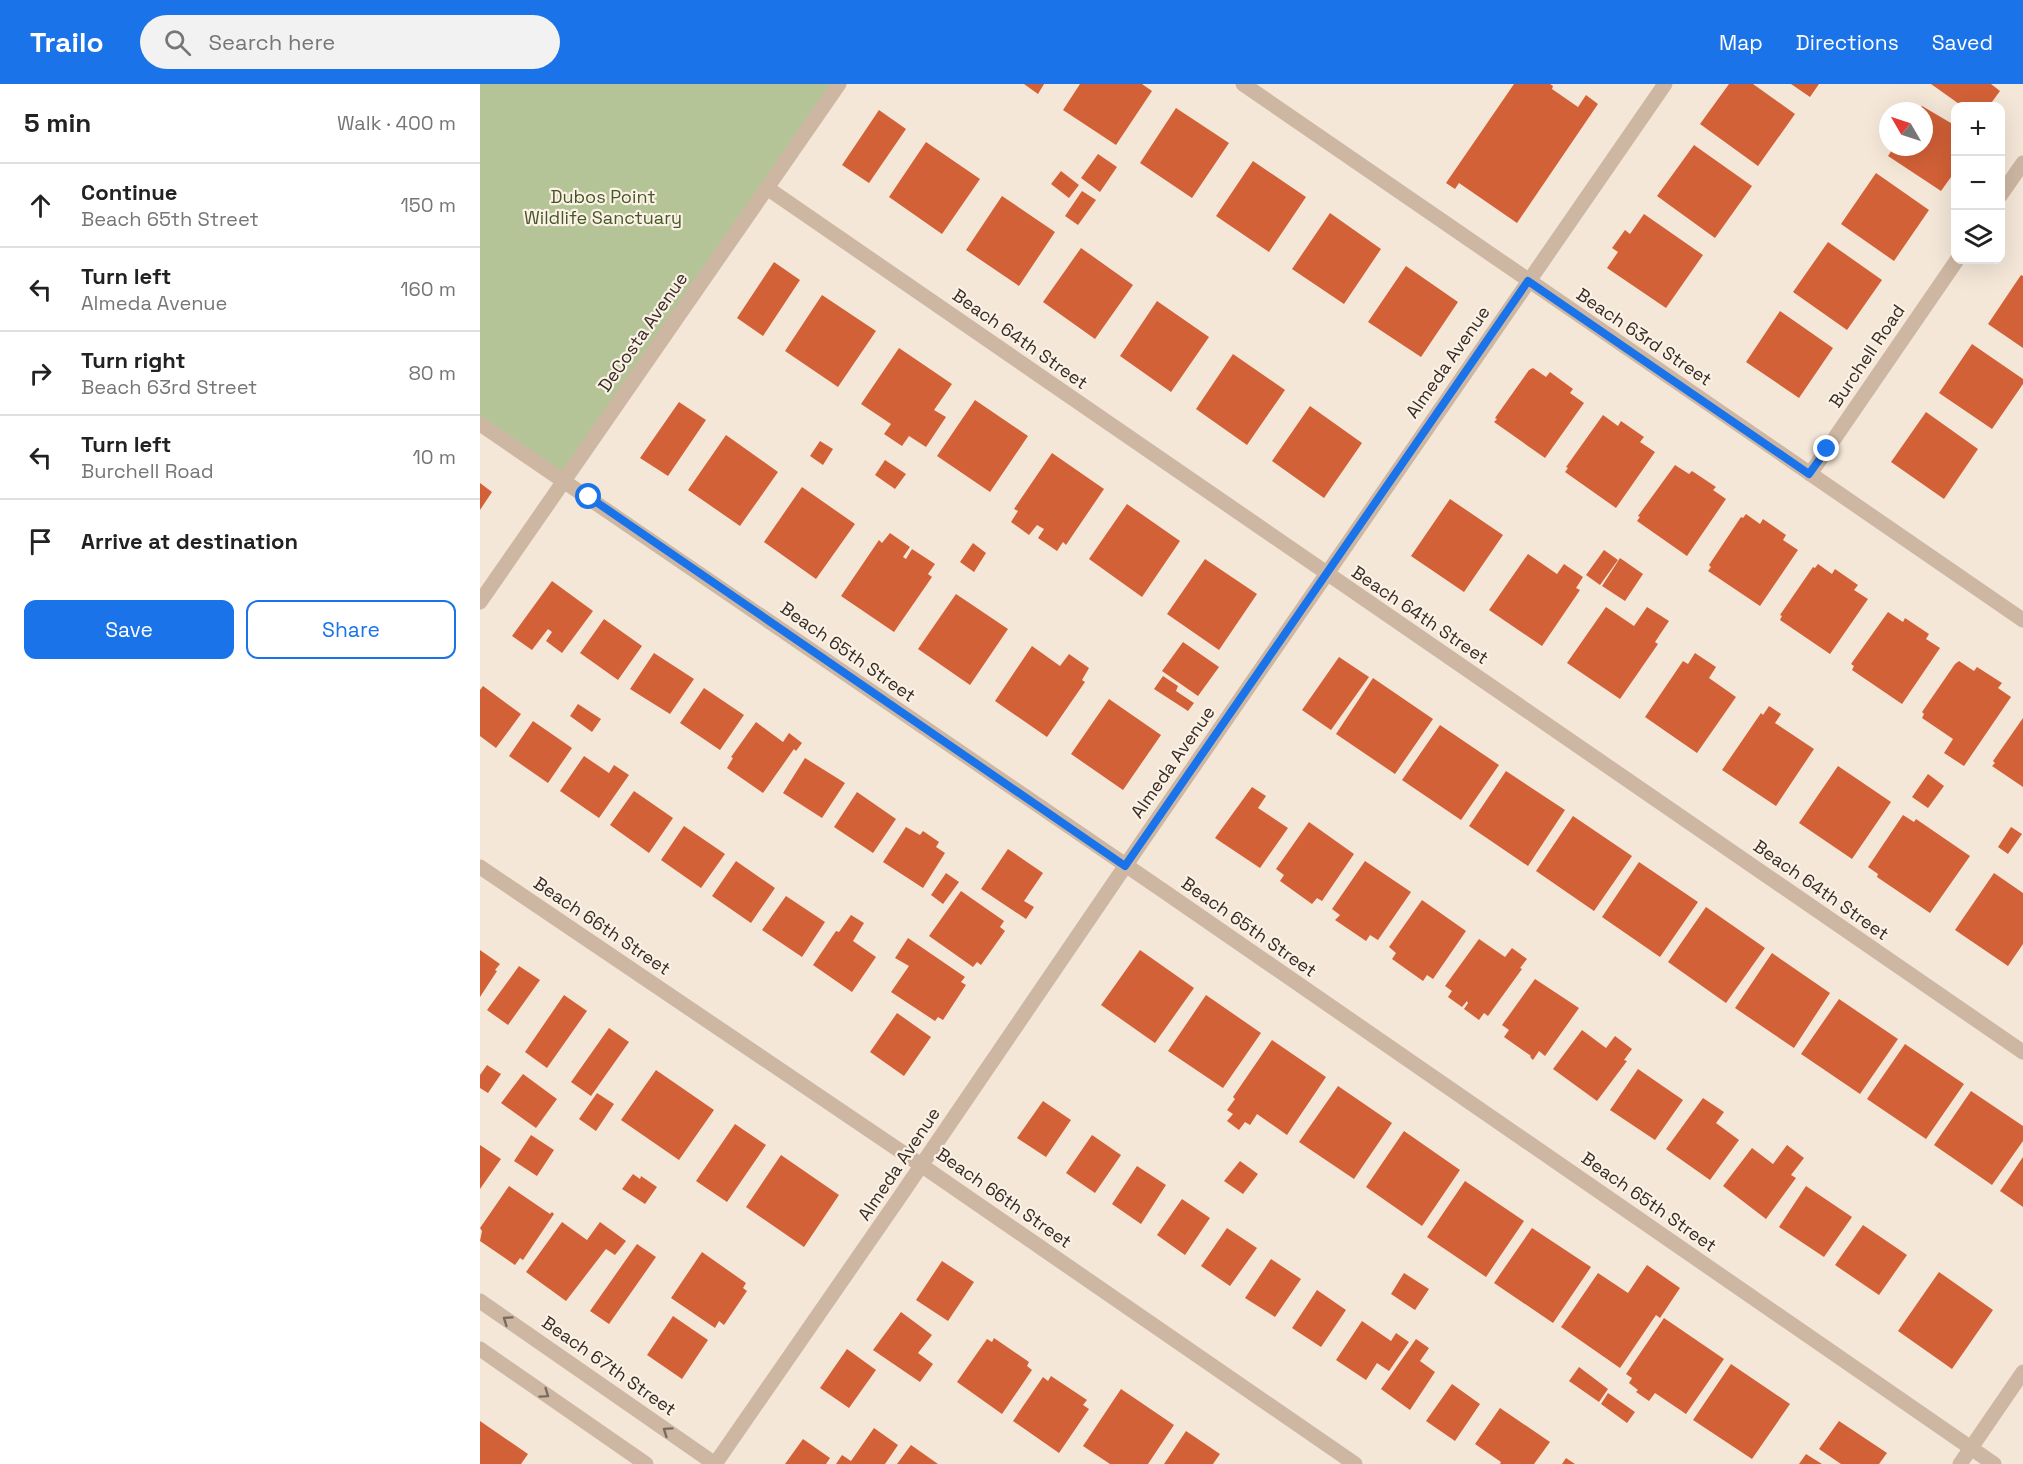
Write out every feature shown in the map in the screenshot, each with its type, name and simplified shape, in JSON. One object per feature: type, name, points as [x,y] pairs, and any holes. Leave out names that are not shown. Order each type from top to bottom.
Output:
[{"type":"street","name":"DeCosta Avenue","points":[[480,602],[839,84]]},
{"type":"street","name":"Almeda Avenue","points":[[715,1464],[1665,84]]},
{"type":"street","name":"Beach 63rd Street","points":[[1248,86],[2023,621]]},
{"type":"street","points":[[2005,190],[2023,163]]},
{"type":"street","name":"Beach 64th Street","points":[[767,188],[2023,1052]]},
{"type":"street","name":"Burchell Road","points":[[1809,474],[1954,264]]},
{"type":"street","name":"Beach 65th Street","points":[[480,424],[1994,1464]]},
{"type":"street","name":"Beach 66th Street","points":[[480,867],[921,1165],[1355,1464]]},
{"type":"street","name":"Beach 67th Street","points":[[480,1301],[715,1464]]},
{"type":"street","points":[[480,1349],[646,1464]]},
{"type":"street","points":[[1960,1464],[2023,1372]]},
{"type":"green space","name":"Dubos Point Wildlife Sanctuary","points":[[480,84],[839,84],[564,481],[480,423]]},
{"type":"building","points":[[1024,84],[1044,84],[1038,94]]},
{"type":"building","points":[[1080,84],[1142,84],[1152,91],[1116,145],[1063,110]]},
{"type":"building","points":[[1514,84],[1550,84],[1553,86],[1552,89],[1578,107],[1586,95],[1598,104],[1517,223],[1459,183],[1455,189],[1446,183]]},
{"type":"building","points":[[1729,84],[1753,84],[1795,114],[1758,166],[1700,124]]},
{"type":"building","points":[[1791,84],[1819,84],[1810,97]]},
{"type":"building","points":[[1931,84],[1991,84],[2000,91],[1992,102],[1956,102]]},
{"type":"building","points":[[1176,108],[1229,143],[1192,198],[1140,163]]},
{"type":"building","points":[[879,110],[906,129],[869,183],[842,165]]},
{"type":"building","points":[[1933,112],[1951,123],[1951,177],[1941,191],[1888,156],[1933,156]]},
{"type":"building","points":[[926,142],[980,179],[942,234],[889,197]]},
{"type":"building","points":[[1694,145],[1752,186],[1715,238],[1657,196]]},
{"type":"building","points":[[1098,154],[1117,167],[1100,192],[1081,178]]},
{"type":"building","points":[[1253,161],[1306,197],[1269,252],[1216,216]]},
{"type":"building","points":[[1061,171],[1079,185],[1069,198],[1051,184]]},
{"type":"building","points":[[1876,173],[1929,210],[1894,261],[1841,224]]},
{"type":"building","points":[[1082,191],[1096,200],[1078,225],[1065,216]]},
{"type":"building","points":[[1002,196],[1055,232],[1019,286],[966,250]]},
{"type":"building","points":[[1330,213],[1381,249],[1344,304],[1292,269]]},
{"type":"building","points":[[1644,214],[1703,255],[1666,308],[1607,268],[1618,252],[1612,248],[1625,230],[1630,234]]},
{"type":"building","points":[[1828,242],[1882,280],[1847,330],[1793,292]]},
{"type":"building","points":[[1081,248],[1133,285],[1095,339],[1043,302]]},
{"type":"building","points":[[774,262],[800,280],[763,336],[737,318]]},
{"type":"building","points":[[1406,266],[1458,302],[1421,357],[1368,322]]},
{"type":"building","points":[[2021,275],[2023,276],[2023,348],[1988,324]]},
{"type":"building","points":[[822,295],[876,331],[838,387],[785,351]]},
{"type":"building","points":[[1157,301],[1209,337],[1171,392],[1120,356]]},
{"type":"building","points":[[1780,311],[1833,348],[1799,398],[1746,362]]},
{"type":"building","points":[[1972,344],[2023,379],[2023,384],[1992,429],[1939,393]]},
{"type":"building","points":[[899,348],[952,384],[934,410],[946,417],[926,447],[909,436],[902,446],[884,434],[891,424],[861,404]]},
{"type":"building","points":[[1233,354],[1285,390],[1247,445],[1196,409]]},
{"type":"building","points":[[1533,368],[1546,377],[1550,372],[1573,389],[1570,393],[1584,403],[1545,458],[1494,422],[1529,370]]},
{"type":"building","points":[[975,400],[1028,436],[990,492],[937,456]]},
{"type":"building","points":[[679,402],[706,420],[668,476],[640,458]]},
{"type":"building","points":[[1310,406],[1362,443],[1324,498],[1272,461]]},
{"type":"building","points":[[1926,412],[1978,449],[1944,499],[1891,462]]},
{"type":"building","points":[[1603,415],[1618,426],[1621,421],[1644,437],[1640,442],[1655,452],[1616,508],[1565,472],[1568,468],[1566,467]]},
{"type":"building","points":[[726,435],[778,472],[740,526],[688,490]]},
{"type":"building","points":[[820,441],[833,449],[823,465],[810,456]]},
{"type":"building","points":[[1052,453],[1104,489],[1066,545],[1063,542],[1057,551],[1038,538],[1044,529],[1037,525],[1029,535],[1011,522],[1018,511],[1014,509]]},
{"type":"building","points":[[885,460],[906,474],[895,489],[875,475]]},
{"type":"building","points":[[1675,465],[1689,474],[1692,471],[1716,487],[1713,490],[1726,499],[1687,556],[1637,521],[1640,517],[1638,516]]},
{"type":"building","points":[[480,483],[492,492],[480,510]]},
{"type":"building","points":[[802,487],[855,524],[816,579],[764,542]]},
{"type":"building","points":[[1450,499],[1503,535],[1464,592],[1411,556]]},
{"type":"building","points":[[1127,504],[1180,541],[1142,597],[1089,559]]},
{"type":"building","points":[[1746,514],[1760,524],[1763,519],[1786,535],[1783,540],[1798,550],[1760,606],[1708,571],[1711,567],[1709,565],[1741,517],[1743,518]]},
{"type":"building","points":[[890,533],[910,547],[903,557],[906,559],[912,549],[935,564],[928,574],[932,577],[894,632],[841,596],[879,540],[882,543]]},
{"type":"building","points":[[973,543],[986,553],[974,572],[960,562]]},
{"type":"building","points":[[1604,550],[1618,560],[1600,585],[1586,575]]},
{"type":"building","points":[[1528,554],[1557,574],[1564,564],[1583,577],[1576,588],[1580,590],[1542,646],[1489,610]]},
{"type":"building","points":[[1620,558],[1643,574],[1625,601],[1602,586]]},
{"type":"building","points":[[1205,559],[1257,594],[1219,650],[1167,614]]},
{"type":"building","points":[[1818,564],[1832,574],[1835,569],[1858,585],[1854,590],[1868,599],[1830,654],[1780,620],[1782,616],[1780,615],[1813,567],[1815,568]]},
{"type":"building","points":[[552,581],[593,611],[562,653],[546,641],[552,632],[548,629],[532,650],[512,636]]},
{"type":"building","points":[[956,594],[1008,629],[970,685],[918,649]]},
{"type":"building","points":[[1606,607],[1634,626],[1647,607],[1669,621],[1655,642],[1658,644],[1620,699],[1567,663]]},
{"type":"building","points":[[1888,612],[1903,622],[1905,618],[1929,634],[1926,639],[1940,648],[1902,704],[1852,670],[1854,666],[1851,664]]},
{"type":"building","points":[[604,619],[642,646],[618,680],[580,653]]},
{"type":"building","points":[[1183,642],[1219,667],[1198,696],[1162,671]]},
{"type":"building","points":[[1032,646],[1060,666],[1069,654],[1089,668],[1082,680],[1085,682],[1047,737],[995,701]]},
{"type":"building","points":[[654,653],[694,679],[670,714],[630,689]]},
{"type":"building","points":[[1695,653],[1716,667],[1709,678],[1736,697],[1697,753],[1645,717],[1683,661],[1688,664]]},
{"type":"building","points":[[1339,657],[1369,677],[1331,730],[1302,710]]},
{"type":"building","points":[[1959,661],[1974,671],[1977,667],[2002,683],[1998,688],[2011,697],[1964,766],[1944,753],[1953,739],[1922,718],[1924,714],[1922,712]]},
{"type":"building","points":[[1163,676],[1178,686],[1176,691],[1194,703],[1188,711],[1154,689]]},
{"type":"building","points":[[1373,678],[1433,719],[1395,774],[1336,734]]},
{"type":"building","points":[[483,686],[521,714],[496,748],[480,736],[480,690]]},
{"type":"building","points":[[704,688],[744,715],[720,750],[680,723]]},
{"type":"building","points":[[1109,699],[1161,735],[1123,790],[1071,754]]},
{"type":"building","points":[[578,704],[601,719],[592,732],[570,716]]},
{"type":"building","points":[[1769,706],[1781,714],[1775,723],[1814,749],[1776,806],[1722,770],[1761,713],[1763,715]]},
{"type":"building","points":[[2023,718],[2023,787],[1992,766],[1995,763],[1993,761]]},
{"type":"building","points":[[533,721],[572,748],[548,783],[509,756]]},
{"type":"building","points":[[756,722],[783,742],[789,733],[802,743],[796,751],[794,749],[763,793],[727,768],[733,758],[731,757]]},
{"type":"building","points":[[1440,725],[1499,765],[1461,820],[1402,780]]},
{"type":"building","points":[[584,756],[609,773],[614,765],[629,775],[599,818],[560,791]]},
{"type":"building","points":[[805,758],[845,783],[822,818],[783,793]]},
{"type":"building","points":[[1838,766],[1891,802],[1852,859],[1799,823]]},
{"type":"building","points":[[1506,771],[1565,810],[1528,866],[1469,826]]},
{"type":"building","points":[[1928,774],[1944,786],[1928,808],[1912,797]]},
{"type":"building","points":[[1252,787],[1266,796],[1258,808],[1288,828],[1260,868],[1215,838]]},
{"type":"building","points":[[634,791],[673,818],[649,853],[610,825]]},
{"type":"building","points":[[857,792],[896,819],[873,853],[834,827]]},
{"type":"building","points":[[1903,815],[1914,822],[1916,819],[1970,856],[1930,913],[1877,877],[1878,874],[1868,867]]},
{"type":"building","points":[[1573,816],[1632,856],[1594,911],[1536,871]]},
{"type":"building","points":[[1309,822],[1354,854],[1322,901],[1317,898],[1312,904],[1280,881],[1284,875],[1276,869]]},
{"type":"building","points":[[684,826],[725,854],[701,888],[661,860]]},
{"type":"building","points":[[906,827],[920,835],[923,831],[939,842],[936,847],[945,853],[923,888],[883,862]]},
{"type":"building","points":[[2011,827],[2022,834],[2008,854],[1998,847]]},
{"type":"building","points":[[1008,849],[1043,873],[1024,901],[1034,907],[1026,919],[981,889]]},
{"type":"building","points":[[736,861],[775,888],[751,923],[712,896]]},
{"type":"building","points":[[1365,861],[1411,892],[1378,940],[1370,935],[1366,941],[1335,920],[1340,915],[1332,909]]},
{"type":"building","points":[[1639,862],[1698,902],[1660,957],[1602,917]]},
{"type":"building","points":[[946,873],[959,882],[943,904],[931,895]]},
{"type":"building","points":[[1994,873],[2023,893],[2023,944],[2008,966],[1955,930]]},
{"type":"building","points":[[961,891],[1004,921],[1000,927],[1005,931],[981,965],[977,962],[973,967],[929,936]]},
{"type":"building","points":[[786,896],[825,922],[802,957],[762,930]]},
{"type":"building","points":[[1422,900],[1466,931],[1433,979],[1427,975],[1423,981],[1392,959],[1396,953],[1389,947]]},
{"type":"building","points":[[1706,907],[1765,948],[1726,1003],[1668,962]]},
{"type":"building","points":[[851,915],[864,923],[853,941],[876,957],[852,992],[813,965],[836,931],[839,932]]},
{"type":"building","points":[[908,938],[965,977],[961,982],[966,985],[943,1020],[938,1017],[935,1021],[891,992],[909,966],[895,958]]},
{"type":"building","points":[[1479,939],[1505,957],[1512,948],[1527,959],[1488,1016],[1484,1013],[1479,1020],[1464,1009],[1467,1001],[1462,1007],[1448,997],[1452,991],[1445,986]]},
{"type":"building","points":[[480,950],[500,964],[480,997]]},
{"type":"building","points":[[1140,950],[1194,988],[1155,1043],[1101,1005]]},
{"type":"building","points":[[1772,953],[1830,993],[1794,1048],[1735,1008]]},
{"type":"building","points":[[519,966],[540,980],[508,1025],[487,1010]]},
{"type":"building","points":[[1535,979],[1579,1008],[1545,1056],[1539,1051],[1533,1060],[1531,1056],[1504,1037],[1509,1030],[1502,1025]]},
{"type":"building","points":[[564,995],[587,1011],[547,1068],[525,1052]]},
{"type":"building","points":[[1206,995],[1261,1033],[1223,1088],[1168,1051]]},
{"type":"building","points":[[1839,999],[1898,1039],[1860,1094],[1801,1054]]},
{"type":"building","points":[[897,1013],[931,1037],[904,1076],[870,1052]]},
{"type":"building","points":[[609,1028],[629,1042],[591,1096],[571,1082]]},
{"type":"building","points":[[1582,1030],[1606,1048],[1615,1036],[1632,1049],[1624,1060],[1627,1061],[1597,1101],[1553,1069]]},
{"type":"building","points":[[1272,1040],[1326,1077],[1287,1135],[1257,1114],[1250,1125],[1245,1122],[1239,1130],[1227,1121],[1233,1114],[1227,1110],[1235,1099],[1233,1097]]},
{"type":"building","points":[[1905,1044],[1964,1084],[1926,1139],[1867,1099]]},
{"type":"building","points":[[487,1065],[501,1074],[488,1093],[480,1088],[480,1075]]},
{"type":"building","points":[[1638,1069],[1683,1100],[1655,1140],[1610,1110]]},
{"type":"building","points":[[656,1070],[714,1110],[679,1160],[621,1120]]},
{"type":"building","points":[[523,1074],[557,1099],[536,1128],[501,1103]]},
{"type":"building","points":[[1338,1086],[1392,1123],[1354,1179],[1299,1142]]},
{"type":"building","points":[[1971,1091],[2023,1126],[2023,1141],[1992,1185],[1934,1145]]},
{"type":"building","points":[[597,1093],[614,1104],[596,1131],[579,1119]]},
{"type":"building","points":[[1703,1098],[1724,1112],[1716,1123],[1739,1140],[1710,1180],[1666,1149]]},
{"type":"building","points":[[1043,1101],[1071,1120],[1046,1157],[1017,1138]]},
{"type":"building","points":[[735,1124],[766,1145],[727,1202],[696,1181]]},
{"type":"building","points":[[1404,1131],[1460,1170],[1422,1226],[1366,1187]]},
{"type":"building","points":[[531,1135],[554,1150],[537,1176],[514,1161]]},
{"type":"building","points":[[1092,1135],[1121,1155],[1095,1193],[1066,1173]]},
{"type":"building","points":[[480,1145],[501,1159],[480,1189]]},
{"type":"building","points":[[1787,1145],[1804,1158],[1791,1175],[1796,1178],[1766,1219],[1723,1186],[1752,1148],[1773,1164]]},
{"type":"building","points":[[781,1155],[839,1195],[804,1247],[746,1207]]},
{"type":"building","points":[[2023,1157],[2023,1207],[2000,1191]]},
{"type":"building","points":[[1240,1161],[1258,1174],[1243,1194],[1224,1181]]},
{"type":"building","points":[[1137,1166],[1166,1185],[1141,1224],[1112,1204]]},
{"type":"building","points":[[633,1174],[640,1179],[641,1176],[657,1187],[645,1204],[622,1189]]},
{"type":"building","points":[[1465,1181],[1524,1221],[1486,1277],[1427,1237]]},
{"type":"building","points":[[509,1186],[550,1214],[552,1212],[554,1214],[523,1260],[520,1258],[515,1265],[480,1241],[482,1231],[480,1228]]},
{"type":"building","points":[[1806,1186],[1852,1217],[1824,1257],[1779,1227]]},
{"type":"building","points":[[1182,1199],[1210,1218],[1185,1255],[1157,1235]]},
{"type":"building","points":[[562,1222],[587,1240],[600,1222],[626,1241],[615,1255],[606,1249],[566,1301],[526,1272]]},
{"type":"building","points":[[1863,1225],[1907,1255],[1879,1295],[1835,1265]]},
{"type":"building","points":[[1227,1228],[1257,1248],[1230,1286],[1201,1266]]},
{"type":"building","points":[[1532,1228],[1591,1267],[1553,1323],[1494,1283]]},
{"type":"building","points":[[637,1244],[656,1257],[609,1324],[590,1311]]},
{"type":"building","points":[[702,1252],[746,1283],[743,1288],[747,1291],[724,1325],[719,1321],[715,1328],[671,1298]]},
{"type":"building","points":[[1271,1259],[1301,1279],[1275,1317],[1245,1298]]},
{"type":"building","points":[[942,1261],[974,1282],[948,1321],[916,1300]]},
{"type":"building","points":[[1647,1265],[1680,1288],[1660,1318],[1656,1315],[1620,1368],[1561,1327],[1598,1273],[1628,1293]]},
{"type":"building","points":[[1939,1272],[1993,1310],[1952,1369],[1898,1331]]},
{"type":"building","points":[[1404,1273],[1429,1289],[1415,1310],[1391,1294]]},
{"type":"building","points":[[1317,1290],[1346,1310],[1321,1347],[1292,1328]]},
{"type":"building","points":[[901,1312],[932,1335],[918,1353],[933,1364],[920,1382],[873,1350]]},
{"type":"building","points":[[673,1316],[708,1340],[682,1379],[647,1355]]},
{"type":"building","points":[[1664,1318],[1724,1359],[1686,1414],[1655,1393],[1649,1401],[1636,1392],[1638,1390],[1629,1383],[1632,1378],[1626,1374]]},
{"type":"building","points":[[1362,1321],[1391,1341],[1396,1333],[1409,1342],[1389,1371],[1377,1363],[1366,1380],[1336,1360]]},
{"type":"building","points":[[994,1338],[1029,1362],[1027,1366],[1032,1370],[1002,1414],[957,1382],[987,1339],[992,1342]]},
{"type":"building","points":[[1416,1339],[1429,1348],[1420,1361],[1435,1372],[1410,1410],[1381,1389]]},
{"type":"building","points":[[847,1349],[876,1370],[849,1408],[820,1388]]},
{"type":"building","points":[[1731,1364],[1790,1404],[1752,1459],[1693,1420]]},
{"type":"building","points":[[1579,1367],[1608,1389],[1599,1402],[1569,1381]]},
{"type":"building","points":[[1051,1376],[1087,1400],[1083,1405],[1089,1409],[1059,1453],[1013,1421],[1043,1377],[1048,1381]]},
{"type":"building","points":[[1452,1384],[1480,1404],[1455,1441],[1426,1421]]},
{"type":"building","points":[[1121,1389],[1174,1425],[1148,1464],[1110,1464],[1083,1446]]},
{"type":"building","points":[[1608,1393],[1635,1412],[1627,1423],[1601,1404]]},
{"type":"building","points":[[1500,1408],[1550,1442],[1534,1464],[1500,1464],[1501,1462],[1475,1444]]},
{"type":"building","points":[[480,1421],[528,1454],[521,1464],[480,1464]]},
{"type":"building","points":[[1839,1421],[1887,1453],[1879,1464],[1841,1464],[1819,1449]]},
{"type":"building","points":[[874,1428],[898,1445],[885,1464],[836,1464],[842,1455],[851,1461]]},
{"type":"building","points":[[1186,1431],[1220,1454],[1213,1464],[1164,1464]]},
{"type":"building","points":[[803,1439],[830,1458],[826,1464],[785,1464]]},
{"type":"building","points":[[911,1445],[938,1464],[897,1464]]},
{"type":"building","points":[[1806,1454],[1822,1464],[1799,1464]]},
{"type":"building","points":[[1566,1458],[1575,1464],[1562,1464]]},
{"type":"route","points":[[589,497],[1125,866],[1528,281],[1809,474],[1827,449]]}]
